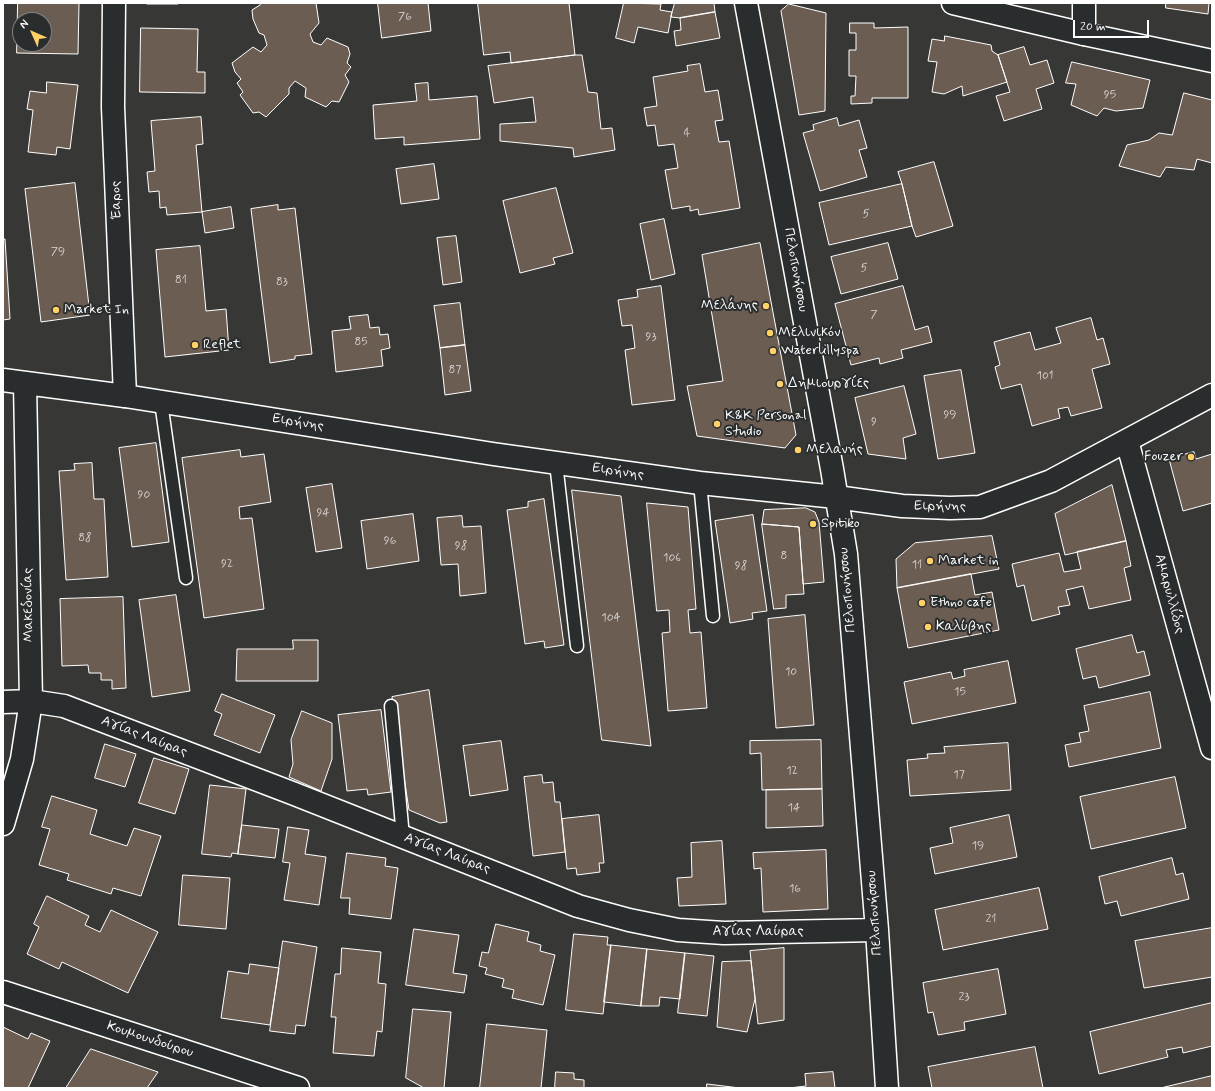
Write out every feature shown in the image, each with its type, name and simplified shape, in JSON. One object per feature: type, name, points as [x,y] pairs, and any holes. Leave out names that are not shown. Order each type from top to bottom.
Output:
[{"type":"street","name":"Έαρος","points":[[114,3],[113,106],[125,396]]},
{"type":"street","name":"Πελοπονήσσου","points":[[746,3],[846,554],[877,930],[887,1088]]},
{"type":"street","points":[[953,3],[1084,34],[1212,61]]},
{"type":"street","points":[[1084,3],[1084,34]]},
{"type":"street","name":"Ειρήνης","points":[[3,380],[125,396],[556,463],[700,483],[836,497],[902,506],[950,508],[980,507],[1051,481],[1212,395]]},
{"type":"street","name":"Μακεδονίας","points":[[3,824],[22,759],[31,701],[25,383]]},
{"type":"street","name":"Αμαρυλλίδος","points":[[1127,441],[1212,748]]},
{"type":"street","name":"Αγίας Λαύρας","points":[[3,702],[31,701],[64,706],[578,906],[629,920],[678,930],[724,933],[877,930]]},
{"type":"street","name":"Κουμουνδούρου","points":[[3,992],[298,1088]]},
{"type":"lane","points":[[161,402],[186,578]]},
{"type":"lane","points":[[556,463],[578,646]]},
{"type":"lane","points":[[700,483],[714,616]]},
{"type":"lane","points":[[391,706],[403,837]]},
{"type":"building","points":[[18,3],[79,3],[78,54],[17,53],[52,52],[52,12],[18,12]]},
{"type":"building","points":[[178,3],[178,4],[147,4]]},
{"type":"building","points":[[260,3],[316,3],[319,23],[310,34],[313,42],[321,45],[327,38],[348,47],[350,54],[347,63],[351,67],[345,75],[349,82],[339,102],[332,101],[326,107],[305,97],[306,88],[295,81],[289,88],[289,94],[266,117],[259,112],[253,113],[240,95],[243,92],[237,83],[241,79],[235,72],[232,63],[253,47],[261,52],[267,45],[264,35],[259,33],[253,19],[252,10],[260,5]]},
{"type":"building","points":[[378,3],[428,3],[431,31],[382,38]]},
{"type":"building","points":[[478,3],[569,3],[575,55],[511,63],[510,52],[484,55]]},
{"type":"building","points":[[624,3],[661,4],[660,10],[672,12],[668,33],[638,27],[634,43],[616,38]]},
{"type":"building","points":[[675,3],[714,3],[715,12],[680,18],[671,17]]},
{"type":"building","points":[[1166,3],[1209,3],[1208,14],[1166,8]]},
{"type":"building","points":[[789,4],[826,13],[825,111],[799,115],[781,11]]},
{"type":"building","points":[[715,12],[720,38],[676,46],[674,31],[681,30],[680,18]]},
{"type":"building","points":[[850,23],[874,23],[874,28],[908,27],[908,98],[872,98],[872,103],[851,104],[851,96],[855,96],[856,76],[849,76],[849,50],[856,50],[856,33],[850,33]]},
{"type":"building","points":[[141,28],[198,29],[197,72],[205,72],[205,93],[140,92]]},
{"type":"building","points":[[945,36],[991,45],[992,51],[998,55],[1007,82],[963,96],[962,86],[944,94],[932,92],[937,62],[928,61],[932,39],[944,41]]},
{"type":"building","points":[[1024,47],[1030,65],[1047,60],[1054,83],[1036,89],[1042,109],[1004,121],[996,96],[1010,92],[998,55]]},
{"type":"building","points":[[582,55],[588,92],[597,93],[601,129],[612,128],[615,150],[574,157],[573,148],[500,141],[500,124],[536,122],[533,97],[494,103],[488,66]]},
{"type":"building","points":[[1072,62],[1150,80],[1143,108],[1116,111],[1104,108],[1097,116],[1071,105],[1076,84],[1066,83]]},
{"type":"building","points":[[700,64],[705,92],[718,90],[723,120],[715,121],[719,142],[729,141],[740,208],[699,215],[698,209],[690,211],[690,206],[672,209],[665,170],[678,168],[674,144],[658,146],[655,125],[647,126],[644,108],[657,106],[653,77],[688,71],[687,66]]},
{"type":"building","points":[[47,82],[78,85],[70,149],[57,147],[56,155],[28,152],[33,110],[27,109],[30,91],[46,93]]},
{"type":"building","points":[[428,83],[429,100],[477,96],[480,139],[404,145],[404,137],[375,139],[373,105],[417,101],[415,84]]},
{"type":"building","points":[[1184,93],[1212,100],[1212,163],[1197,159],[1194,170],[1166,167],[1160,177],[1119,166],[1127,145],[1149,140],[1159,133],[1172,135]]},
{"type":"building","points":[[201,117],[203,144],[196,145],[202,212],[167,215],[166,207],[160,208],[159,191],[149,192],[147,172],[155,171],[151,121]]},
{"type":"building","points":[[837,118],[839,126],[859,120],[867,148],[859,150],[867,177],[820,191],[803,133],[814,130],[813,125]]},
{"type":"building","points":[[934,162],[953,226],[916,237],[898,172]]},
{"type":"building","points":[[434,164],[439,199],[401,204],[396,169]]},
{"type":"building","points":[[75,183],[90,315],[41,322],[25,189]]},
{"type":"building","points":[[902,184],[912,226],[829,245],[819,203]]},
{"type":"building","points":[[556,188],[573,253],[553,258],[555,264],[520,273],[503,201]]},
{"type":"building","points":[[278,205],[278,210],[295,208],[312,354],[295,356],[295,359],[270,363],[251,209]]},
{"type":"building","points":[[231,207],[234,228],[205,233],[202,212]]},
{"type":"building","points":[[664,219],[675,274],[651,280],[640,224]]},
{"type":"building","points":[[456,236],[462,282],[443,285],[437,238]]},
{"type":"building","points":[[3,239],[5,239],[10,319],[3,320]]},
{"type":"building","points":[[760,243],[796,435],[785,448],[697,436],[687,386],[723,381],[702,255]]},
{"type":"building","points":[[888,243],[898,279],[841,294],[831,257]]},
{"type":"building","points":[[200,246],[206,311],[226,309],[229,350],[165,357],[156,250]]},
{"type":"building","points":[[661,286],[675,400],[632,405],[625,350],[635,348],[632,325],[622,326],[618,300],[638,297],[637,290]]},
{"type":"building","points":[[903,286],[915,330],[928,326],[932,342],[901,350],[903,358],[880,364],[879,358],[851,365],[835,304]]},
{"type":"building","points":[[460,303],[465,345],[440,348],[434,306]]},
{"type":"building","points":[[368,315],[370,328],[379,327],[380,335],[388,334],[390,348],[381,350],[383,366],[336,372],[332,331],[351,329],[349,317]]},
{"type":"building","points":[[1091,318],[1097,340],[1103,338],[1110,364],[1092,369],[1102,408],[1071,416],[1068,407],[1058,409],[1060,418],[1032,426],[1021,384],[1001,389],[995,367],[1000,365],[994,342],[1030,332],[1035,350],[1061,343],[1056,328]]},
{"type":"building","points":[[465,345],[471,391],[445,395],[440,348]]},
{"type":"building","points":[[961,370],[975,453],[938,459],[924,376]]},
{"type":"building","points":[[904,386],[916,434],[903,438],[906,459],[868,454],[855,398]]},
{"type":"building","points":[[156,443],[169,542],[132,547],[119,448]]},
{"type":"building","points":[[240,450],[241,457],[264,454],[271,502],[239,507],[240,519],[252,518],[264,609],[204,618],[182,458]]},
{"type":"building","points":[[1194,452],[1196,459],[1212,454],[1212,503],[1183,511],[1169,459]]},
{"type":"building","points":[[92,463],[94,499],[104,499],[108,577],[66,580],[59,471],[75,470],[74,464]]},
{"type":"building","points":[[332,484],[342,548],[316,552],[306,488]]},
{"type":"building","points":[[1112,485],[1126,541],[1065,555],[1055,514]]},
{"type":"building","points":[[572,490],[621,496],[651,746],[602,740]]},
{"type":"building","points":[[544,499],[564,645],[545,648],[544,641],[525,644],[507,510],[528,507],[528,502]]},
{"type":"building","points":[[647,503],[688,507],[696,609],[688,610],[690,633],[701,632],[707,708],[668,711],[662,633],[670,632],[669,610],[657,611]]},
{"type":"building","points":[[806,508],[815,512],[819,522],[824,582],[803,584],[799,527],[762,524],[764,510]]},
{"type":"building","points":[[413,514],[419,561],[367,569],[361,521]]},
{"type":"building","points":[[753,515],[767,611],[752,613],[753,619],[730,623],[715,521]]},
{"type":"building","points":[[462,516],[463,527],[481,526],[486,593],[460,596],[458,564],[441,565],[437,518]]},
{"type":"building","points":[[762,524],[799,527],[804,594],[786,595],[786,608],[774,609]]},
{"type":"building","points":[[992,536],[999,569],[897,588],[896,559],[915,543]]},
{"type":"building","points":[[1126,541],[1131,566],[1124,568],[1131,600],[1089,609],[1083,586],[1066,590],[1070,605],[1058,607],[1060,614],[1032,621],[1024,585],[1017,587],[1012,564],[1059,553],[1064,572],[1081,569],[1077,552]]},
{"type":"building","points":[[971,574],[975,595],[992,592],[999,630],[908,648],[897,588]]},
{"type":"building","points":[[176,595],[190,691],[152,697],[139,600]]},
{"type":"building","points":[[123,597],[126,688],[112,689],[112,680],[101,680],[101,673],[89,673],[88,665],[62,666],[60,599]]},
{"type":"building","points":[[805,615],[814,725],[776,728],[768,619]]},
{"type":"building","points":[[1132,635],[1137,653],[1144,651],[1150,675],[1099,688],[1096,676],[1083,679],[1076,649]]},
{"type":"building","points":[[293,640],[318,640],[318,681],[236,681],[237,649],[293,649]]},
{"type":"building","points":[[1008,661],[1016,703],[912,724],[904,682],[951,672],[953,679],[965,676],[964,670]]},
{"type":"building","points":[[429,690],[447,822],[440,823],[409,810],[392,697]]},
{"type":"building","points":[[1150,692],[1161,748],[1069,767],[1065,745],[1081,742],[1079,733],[1089,731],[1084,706]]},
{"type":"building","points":[[222,694],[275,715],[260,753],[214,735],[222,714],[215,711]]},
{"type":"building","points":[[381,710],[391,792],[368,795],[367,789],[347,791],[338,715]]},
{"type":"building","points":[[302,711],[332,723],[332,759],[321,791],[289,777],[293,764],[291,740]]},
{"type":"building","points":[[821,740],[822,789],[762,790],[761,753],[750,754],[750,741]]},
{"type":"building","points":[[501,741],[508,790],[470,796],[463,746]]},
{"type":"building","points":[[1008,743],[1011,790],[910,796],[907,760],[928,758],[927,754],[945,753],[944,747]]},
{"type":"building","points":[[105,744],[136,754],[125,787],[95,778]]},
{"type":"building","points":[[154,758],[189,769],[175,814],[139,803]]},
{"type":"building","points":[[542,775],[543,783],[553,782],[555,802],[560,802],[565,852],[533,856],[524,777]]},
{"type":"building","points":[[1175,777],[1186,828],[1091,849],[1080,797]]},
{"type":"building","points":[[210,785],[246,789],[238,854],[232,853],[231,857],[202,854]]},
{"type":"building","points":[[822,789],[823,826],[766,828],[766,790]]},
{"type":"building","points":[[52,796],[97,810],[90,834],[127,846],[134,828],[161,836],[141,896],[113,888],[111,894],[67,880],[69,874],[39,865],[50,829],[42,827]]},
{"type":"building","points":[[599,815],[604,863],[599,863],[600,872],[577,875],[576,868],[567,869],[562,819]]},
{"type":"building","points":[[1009,815],[1017,857],[935,874],[930,848],[953,843],[950,828]]},
{"type":"building","points":[[242,825],[279,829],[275,858],[238,854]]},
{"type":"building","points":[[288,827],[309,830],[305,854],[326,857],[319,905],[284,900],[290,863],[283,862]]},
{"type":"building","points":[[722,841],[726,904],[679,906],[677,878],[692,877],[691,843]]},
{"type":"building","points":[[826,850],[828,909],[763,912],[761,868],[754,869],[753,853]]},
{"type":"building","points":[[347,853],[386,858],[385,866],[398,868],[391,919],[349,914],[350,898],[341,898]]},
{"type":"building","points":[[1172,858],[1176,875],[1183,873],[1189,899],[1121,916],[1117,901],[1105,904],[1099,877]]},
{"type":"building","points":[[183,875],[230,878],[226,929],[179,925]]},
{"type":"building","points":[[1039,888],[1048,929],[943,950],[935,910]]},
{"type":"building","points":[[47,896],[89,916],[85,925],[100,932],[111,910],[158,932],[128,993],[62,962],[59,969],[27,954],[39,927],[34,924]]},
{"type":"building","points":[[496,924],[529,932],[527,941],[541,945],[540,951],[555,955],[543,1005],[512,998],[514,990],[502,987],[504,979],[485,974],[487,968],[479,966],[482,952],[488,953]]},
{"type":"building","points":[[1212,928],[1212,977],[1144,988],[1135,941]]},
{"type":"building","points":[[414,929],[459,935],[453,973],[467,975],[464,993],[406,985]]},
{"type":"building","points":[[574,934],[608,937],[607,945],[611,945],[603,1014],[566,1010]]},
{"type":"building","points":[[283,941],[317,947],[305,1026],[296,1025],[295,1034],[270,1031]]},
{"type":"building","points":[[611,945],[647,949],[641,1006],[604,1002]]},
{"type":"building","points":[[342,948],[381,952],[378,983],[386,984],[382,1032],[377,1031],[374,1056],[333,1053],[336,1017],[331,1017],[335,974],[340,974]]},
{"type":"building","points":[[784,948],[784,1020],[758,1024],[750,951]]},
{"type":"building","points":[[647,949],[685,953],[680,999],[660,997],[659,1006],[641,1006]]},
{"type":"building","points":[[685,953],[714,956],[707,1016],[678,1013]]},
{"type":"building","points":[[751,961],[755,999],[747,1032],[717,1027],[722,962]]},
{"type":"building","points":[[250,964],[279,968],[270,1025],[221,1018],[228,971],[248,974]]},
{"type":"building","points":[[998,969],[1006,1014],[964,1022],[965,1030],[938,1035],[933,1012],[928,1013],[923,983]]},
{"type":"building","points":[[1212,1003],[1212,1046],[1183,1053],[1182,1047],[1166,1050],[1168,1057],[1099,1074],[1090,1032]]},
{"type":"building","points":[[413,1009],[451,1012],[444,1088],[424,1088],[406,1078]]},
{"type":"building","points":[[487,1024],[547,1030],[541,1088],[480,1088]]},
{"type":"building","points":[[3,1027],[28,1039],[31,1033],[50,1041],[28,1088],[3,1088]]},
{"type":"building","points":[[1035,1047],[1043,1088],[932,1088],[928,1067]]},
{"type":"building","points":[[91,1049],[158,1072],[147,1088],[66,1088]]},
{"type":"building","points":[[556,1072],[574,1073],[574,1079],[584,1080],[584,1088],[555,1088]]},
{"type":"building","points":[[833,1072],[835,1088],[789,1088],[806,1086],[805,1074]]},
{"type":"building","points":[[1212,1076],[1212,1088],[1161,1088]]},
{"type":"building","points":[[707,1084],[740,1088],[707,1088]]},
{"type":"place","name":"Μελάνης","points":[[766,306]]},
{"type":"place","name":"Market In","points":[[56,310]]},
{"type":"place","name":"Μελινικόν","points":[[770,333]]},
{"type":"place","name":"Reflet","points":[[195,345]]},
{"type":"place","name":"Waterlillyspa","points":[[773,351]]},
{"type":"place","name":"Δημιουργίες","points":[[780,384]]},
{"type":"place","name":"K&K Personal Studio","points":[[717,424]]},
{"type":"place","name":"Μελανής","points":[[798,450]]},
{"type":"place","name":"Fouzer","points":[[1191,457]]},
{"type":"place","name":"Spitiko","points":[[813,524]]},
{"type":"place","name":"Market in","points":[[930,561]]},
{"type":"place","name":"Ethno cafe","points":[[922,603]]},
{"type":"place","name":"Καλύβης","points":[[928,627]]}]
